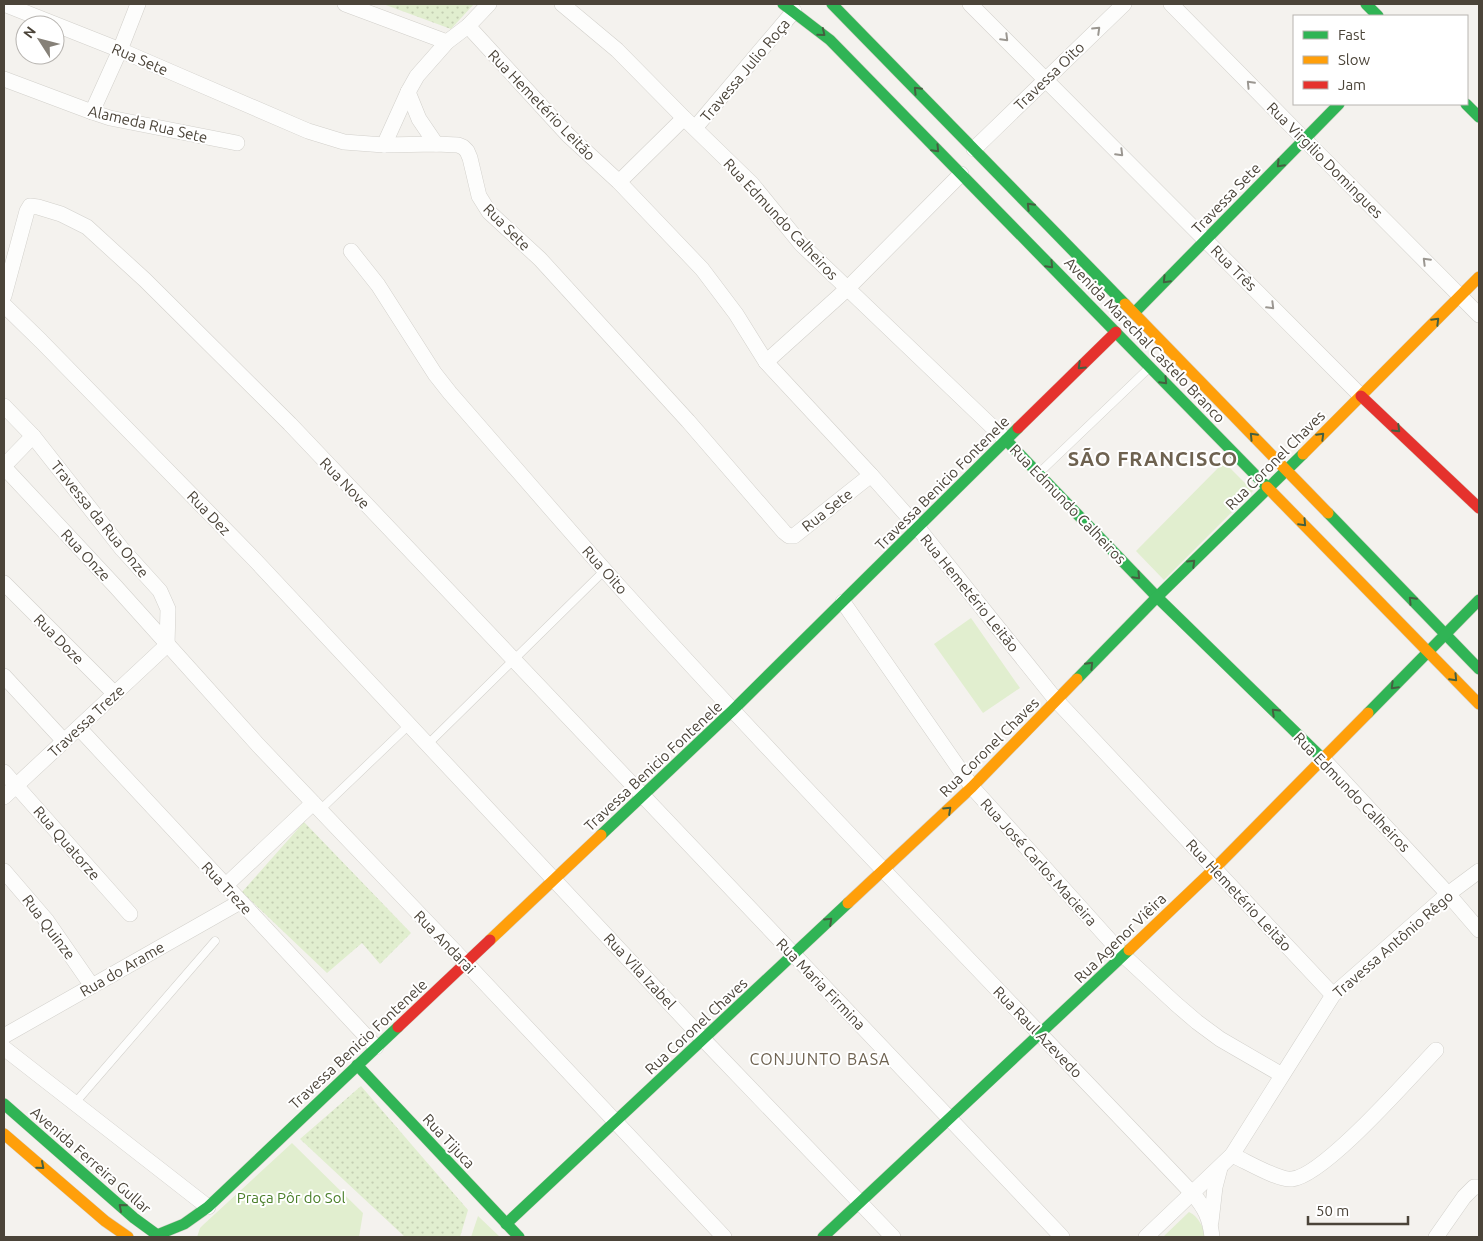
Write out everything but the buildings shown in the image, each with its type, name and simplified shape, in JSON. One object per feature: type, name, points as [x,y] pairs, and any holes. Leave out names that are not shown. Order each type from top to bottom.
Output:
[{"type":"street","name":"Rua Sete","points":[[4,4],[120,50],[308,131],[344,142],[384,145],[436,144],[463,146],[470,158],[479,196],[489,212],[540,259],[688,421],[784,532],[789,536],[794,536],[871,475]]},
{"type":"street","points":[[92,112],[138,4]]},
{"type":"street","points":[[345,4],[447,42]]},
{"type":"street","points":[[384,145],[417,76],[447,42],[468,26],[489,4]]},
{"type":"street","name":"Rua Edmundo Calheiros","points":[[562,4],[618,50],[752,184],[801,244],[1006,440],[1157,597],[1323,759],[1479,930]]},
{"type":"street","name":"Avenida Marechal Castelo Branco","points":[[832,4],[1446,635],[1478,665]]},
{"type":"street","name":"Rua Três","points":[[970,4],[1361,396],[1479,508]]},
{"type":"street","name":"Travessa Oito","points":[[974,149],[1124,4]]},
{"type":"street","name":"Rua Virgilio Domingues","points":[[1171,4],[1479,314]]},
{"type":"street","points":[[1366,4],[1377,15]]},
{"type":"street","name":"Travessa Julio Roça","points":[[690,123],[789,7]]},
{"type":"street","name":"Avenida Marechal Castelo Branco","points":[[789,7],[830,40],[1479,704]]},
{"type":"street","name":"Rua Hemetério Leitão","points":[[468,26],[568,135],[619,182],[702,269],[736,314],[766,362],[918,528],[1056,700],[1333,994]]},
{"type":"street","name":"Alameda Rua Sete","points":[[4,79],[110,118],[238,143]]},
{"type":"street","points":[[408,92],[419,119],[436,144]]},
{"type":"street","name":"Travessa Sete","points":[[1134,313],[1337,105]]},
{"type":"street","points":[[1467,105],[1479,117]]},
{"type":"street","points":[[619,182],[690,123]]},
{"type":"street","points":[[766,362],[846,289],[961,174]]},
{"type":"street","name":"Rua Nove","points":[[4,296],[30,206],[61,214],[87,227],[206,340],[290,424],[643,795]]},
{"type":"street","name":"Rua Oito","points":[[351,251],[378,285],[435,374],[450,393],[605,570],[733,710],[884,870]]},
{"type":"street","name":"Rua Coronel Chaves","points":[[506,1224],[972,787],[1157,597],[1269,488],[1479,277]]},
{"type":"street","name":"Rua Dez","points":[[4,305],[248,553],[408,725]]},
{"type":"street","name":"Travessa Benicio Fontenele","points":[[158,1236],[174,1230],[205,1210],[555,880],[733,710],[1116,332]]},
{"type":"street","name":"Travessa da Rua Onze","points":[[4,406],[33,436],[122,549],[160,591],[168,609],[167,645]]},
{"type":"street","points":[[4,466],[33,436]]},
{"type":"street","name":"Rua Onze","points":[[4,466],[167,645]]},
{"type":"street","name":"Rua Doze","points":[[4,583],[115,694]]},
{"type":"street","name":"Rua Agenor Viêira","points":[[824,1237],[1214,869],[1479,600]]},
{"type":"street","name":"Rua José Carlos Macieira","points":[[843,602],[972,787],[1122,955],[1198,1022],[1220,1038],[1282,1075]]},
{"type":"street","name":"Travessa Treze","points":[[4,797],[167,645]]},
{"type":"street","name":"Rua Andarai","points":[[167,645],[258,745],[724,1237]]},
{"type":"street","points":[[4,676],[64,741]]},
{"type":"street","name":"Rua Vila Izabel","points":[[408,725],[892,1237]]},
{"type":"street","name":"Rua Treze","points":[[79,728],[376,1047]]},
{"type":"street","name":"Rua Quatorze","points":[[4,772],[130,914]]},
{"type":"street","name":"Rua Maria Firmina","points":[[643,795],[1062,1237]]},
{"type":"street","points":[[225,886],[317,806]]},
{"type":"street","name":"Rua Raul Azevedo","points":[[884,870],[1193,1194],[1205,1210],[1211,1230]]},
{"type":"street","name":"Travessa Antônio Rêgo","points":[[1146,1237],[1232,1155],[1333,994],[1448,894],[1479,870]]},
{"type":"street","name":"Rua Quinze","points":[[4,871],[47,921],[92,986]]},
{"type":"street","name":"Rua do Arame","points":[[4,1036],[240,902]]},
{"type":"street","points":[[4,1048],[75,1103],[205,1210]]},
{"type":"street","points":[[1232,1155],[1281,1178],[1290,1180],[1300,1178],[1329,1158],[1362,1127],[1436,1050]]},
{"type":"street","name":"Rua Tijuca","points":[[357,1065],[519,1237]]},
{"type":"street","name":"Avenida Ferreira Gullar","points":[[4,1104],[134,1218],[158,1236]]},
{"type":"street","points":[[4,1134],[105,1221],[128,1237]]},
{"type":"street","points":[[1211,1230],[1215,1188],[1220,1167]]},
{"type":"street","points":[[1436,1237],[1464,1197],[1474,1187],[1479,1187]]},
{"type":"street","name":"Travessa Benicio Fontenele","points":[[194,1229],[205,1210]]},
{"type":"lane","points":[[1038,474],[1150,367]]},
{"type":"lane","points":[[427,745],[605,570]]},
{"type":"lane","points":[[317,806],[408,725]]},
{"type":"lane","points":[[75,1103],[215,941]]},
{"type":"green space","points":[[383,4],[474,4],[451,29]]},
{"type":"green space","points":[[1224,462],[1253,491],[1164,580],[1136,551]]},
{"type":"green space","points":[[971,618],[1020,688],[983,713],[934,644]]},
{"type":"green space","points":[[304,822],[411,933],[380,964],[362,943],[327,973],[242,892]]},
{"type":"green space","points":[[361,1086],[468,1210],[460,1237],[405,1237],[300,1139]]},
{"type":"green space","name":"Praça Pôr do Sol","points":[[292,1143],[363,1213],[359,1237],[197,1237],[203,1225]]},
{"type":"green space","points":[[1189,1212],[1198,1219],[1206,1237],[1163,1237]]},
{"type":"green space","points":[[478,1216],[500,1237],[471,1237]]},
{"type":"traffic: fast","points":[[783,4],[830,40],[1267,487]]},
{"type":"traffic: fast","points":[[832,4],[1125,304]]},
{"type":"traffic: fast","points":[[1366,4],[1377,15]]},
{"type":"traffic: fast","points":[[1134,313],[1338,105]]},
{"type":"traffic: fast","points":[[1467,105],[1479,117]]},
{"type":"traffic: fast","points":[[601,835],[733,710],[1018,428]]},
{"type":"traffic: fast","points":[[1006,440],[1157,597],[1323,759]]},
{"type":"traffic: fast","points":[[1077,679],[1157,597],[1303,454]]},
{"type":"traffic: fast","points":[[1328,513],[1479,669]]},
{"type":"traffic: fast","points":[[1368,713],[1479,600]]},
{"type":"traffic: fast","points":[[506,1224],[848,903]]},
{"type":"traffic: fast","points":[[823,1237],[1129,950]]},
{"type":"traffic: fast","points":[[157,1235],[184,1224],[208,1207],[398,1027]]},
{"type":"traffic: fast","points":[[357,1065],[519,1237]]},
{"type":"traffic: fast","points":[[4,1104],[134,1218],[160,1237]]},
{"type":"traffic: slow","points":[[1303,454],[1479,277]]},
{"type":"traffic: slow","points":[[1125,304],[1328,513]]},
{"type":"traffic: slow","points":[[1267,487],[1479,704]]},
{"type":"traffic: slow","points":[[848,903],[972,787],[1077,679]]},
{"type":"traffic: slow","points":[[1129,950],[1214,869],[1368,713]]},
{"type":"traffic: slow","points":[[490,940],[601,835]]},
{"type":"traffic: slow","points":[[4,1134],[105,1221],[128,1237]]},
{"type":"traffic: jam","points":[[1018,428],[1116,332]]},
{"type":"traffic: jam","points":[[1361,396],[1479,508]]},
{"type":"traffic: jam","points":[[398,1027],[490,940]]},
{"type":"district","name":"SÃO FRANCISCO","points":[[1153,458]]},
{"type":"district","name":"CONJUNTO BASA","points":[[820,1059]]}]
